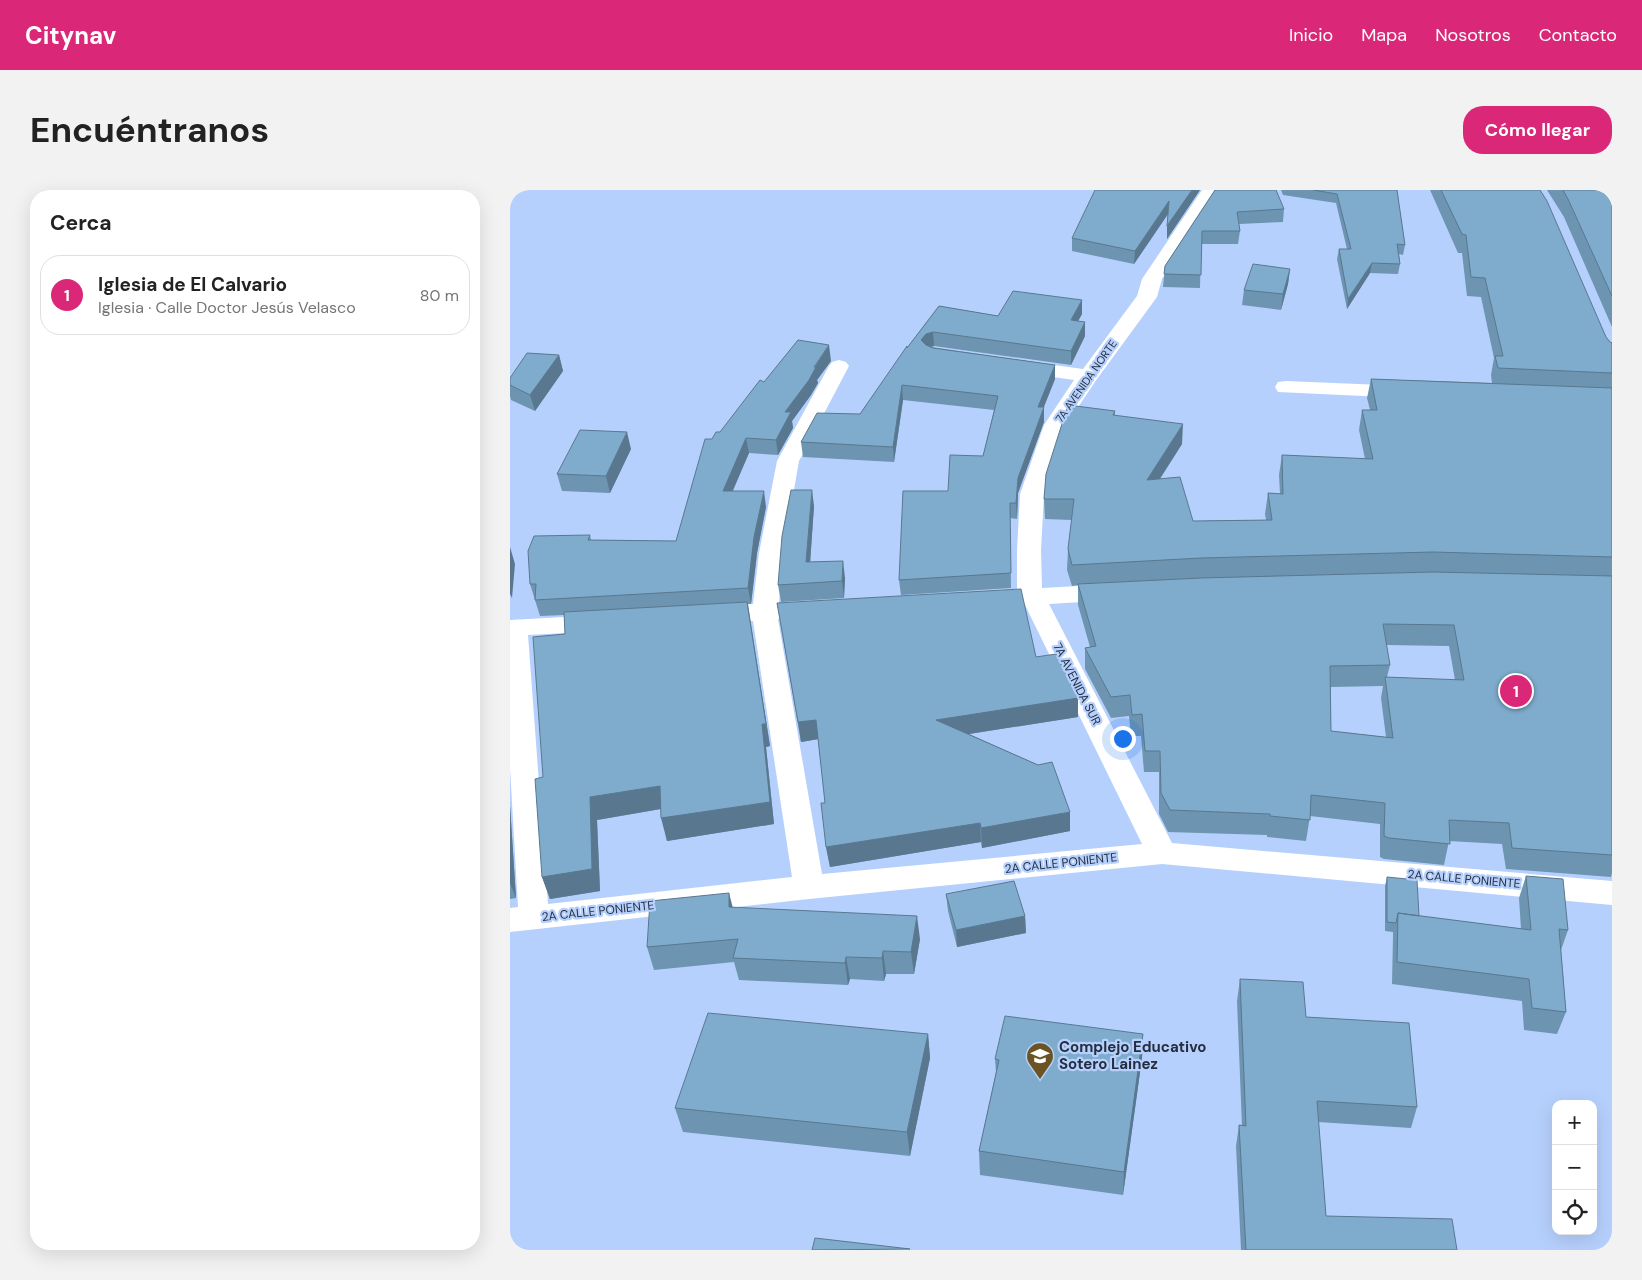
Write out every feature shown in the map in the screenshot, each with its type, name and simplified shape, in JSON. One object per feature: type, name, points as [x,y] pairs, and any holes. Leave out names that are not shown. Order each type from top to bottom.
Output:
[{"type":"street","name":"7A AVENIDA NORTE","points":[[1032,596],[1028,550],[1032,494],[1055,425],[1088,376],[1147,297],[1152,279],[1211,190]]},
{"type":"street","points":[[1001,364],[1088,376]]},
{"type":"street","points":[[808,888],[764,612],[788,461],[839,366]]},
{"type":"street","points":[[1286,387],[1424,393]]},
{"type":"street","points":[[963,600],[1135,592]]},
{"type":"street","name":"7A AVENIDA SUR","points":[[1032,596],[1162,853]]},
{"type":"street","points":[[684,617],[834,608]]},
{"type":"street","points":[[522,919],[512,628],[625,621]]},
{"type":"street","name":"2A CALLE PONIENTE","points":[[522,919],[1162,853],[1612,893]]},
{"type":"building","points":[[1095,190],[1192,190],[1167,226],[1169,201],[1135,251],[1072,238]]},
{"type":"building","points":[[1215,190],[1276,190],[1284,209],[1237,212],[1240,231],[1202,231],[1201,275],[1164,274],[1165,266]]},
{"type":"building","points":[[1313,190],[1397,190],[1405,245],[1397,244],[1400,264],[1372,263],[1348,299],[1339,249],[1351,249],[1337,194]]},
{"type":"building","points":[[1441,190],[1540,190],[1547,201],[1606,337],[1612,343],[1612,373],[1498,368],[1495,356],[1503,356],[1485,278],[1471,277],[1466,235],[1462,234]]},
{"type":"building","points":[[1563,190],[1612,190],[1612,296],[1568,199]]},
{"type":"building","points":[[1253,264],[1290,269],[1283,294],[1244,290]]},
{"type":"building","points":[[1013,291],[1082,300],[1071,320],[1085,322],[1071,351],[933,332],[926,334],[921,340],[933,348],[1055,365],[1038,407],[1044,407],[1018,478],[1016,503],[1010,503],[1011,573],[899,580],[903,491],[948,491],[950,455],[983,456],[998,396],[902,385],[893,447],[801,442],[817,413],[860,414],[907,346],[907,348],[939,306],[998,316]]},
{"type":"building","points":[[798,340],[829,345],[814,367],[816,367],[809,380],[785,412],[791,412],[776,440],[746,438],[723,491],[764,491],[754,537],[748,588],[535,600],[536,584],[530,584],[528,551],[534,536],[590,535],[588,540],[676,541],[705,439],[712,439],[716,432],[720,432],[760,380],[764,382]]},
{"type":"building","points":[[527,353],[559,355],[530,395],[510,385],[510,378]]},
{"type":"building","points":[[1371,379],[1612,388],[1612,557],[1433,552],[1201,558],[1072,565],[1068,549],[1074,499],[1044,499],[1046,474],[1068,405],[1115,411],[1113,415],[1183,424],[1147,480],[1180,477],[1193,521],[1272,520],[1268,493],[1283,494],[1282,455],[1373,459],[1362,410],[1377,410]]},
{"type":"building","points":[[580,430],[627,432],[606,476],[557,474]]},
{"type":"building","points":[[791,490],[812,490],[806,562],[843,561],[842,581],[778,585],[782,536]]},
{"type":"building","points":[[1433,572],[1612,576],[1612,855],[1512,848],[1509,823],[1449,820],[1450,844],[1389,838],[1384,836],[1385,803],[1311,795],[1310,820],[1270,816],[1270,814],[1170,810],[1161,793],[1160,751],[1145,751],[1142,714],[1132,715],[1130,695],[1111,697],[1085,648],[1096,646],[1078,584],[1201,578]],"holes":[[[1383,624],[1454,625],[1464,680],[1385,677],[1393,738],[1331,731],[1330,666],[1390,665]]]},
{"type":"building","points":[[1021,589],[1036,657],[1056,654],[1078,698],[936,720],[1038,765],[1052,762],[1070,812],[981,828],[980,823],[826,847],[821,803],[825,803],[816,720],[798,722],[777,603]]},
{"type":"building","points":[[747,602],[766,724],[762,724],[770,802],[661,818],[660,786],[590,797],[592,869],[542,877],[535,779],[543,777],[533,637],[565,634],[564,612]]},
{"type":"building","points":[[1526,876],[1563,879],[1568,930],[1559,929],[1566,1012],[1532,1008],[1529,979],[1397,962],[1398,913],[1531,930]]},
{"type":"building","points":[[1387,877],[1417,880],[1419,916],[1398,913],[1396,923],[1387,922]]},
{"type":"building","points":[[1014,881],[1025,916],[956,930],[946,894]]},
{"type":"building","points":[[729,893],[729,907],[917,916],[911,952],[883,951],[882,958],[846,957],[845,963],[733,958],[738,939],[647,947],[650,901]]},
{"type":"building","points":[[1240,979],[1303,982],[1306,1017],[1409,1023],[1417,1107],[1317,1101],[1326,1216],[1452,1219],[1457,1250],[1246,1250],[1239,1125],[1246,1126]]},
{"type":"building","points":[[708,1013],[928,1034],[907,1132],[675,1108]]},
{"type":"building","points":[[1005,1016],[1143,1034],[1124,1172],[979,1151],[999,1060],[995,1059]]},
{"type":"building","points":[[815,1238],[910,1249],[812,1250]]},
{"type":"place","name":"Iglesia de El Calvario","points":[[1516,691]]},
{"type":"place","name":"Complejo Educativo Sotero Lainez","points":[[1040,1080]]}]
